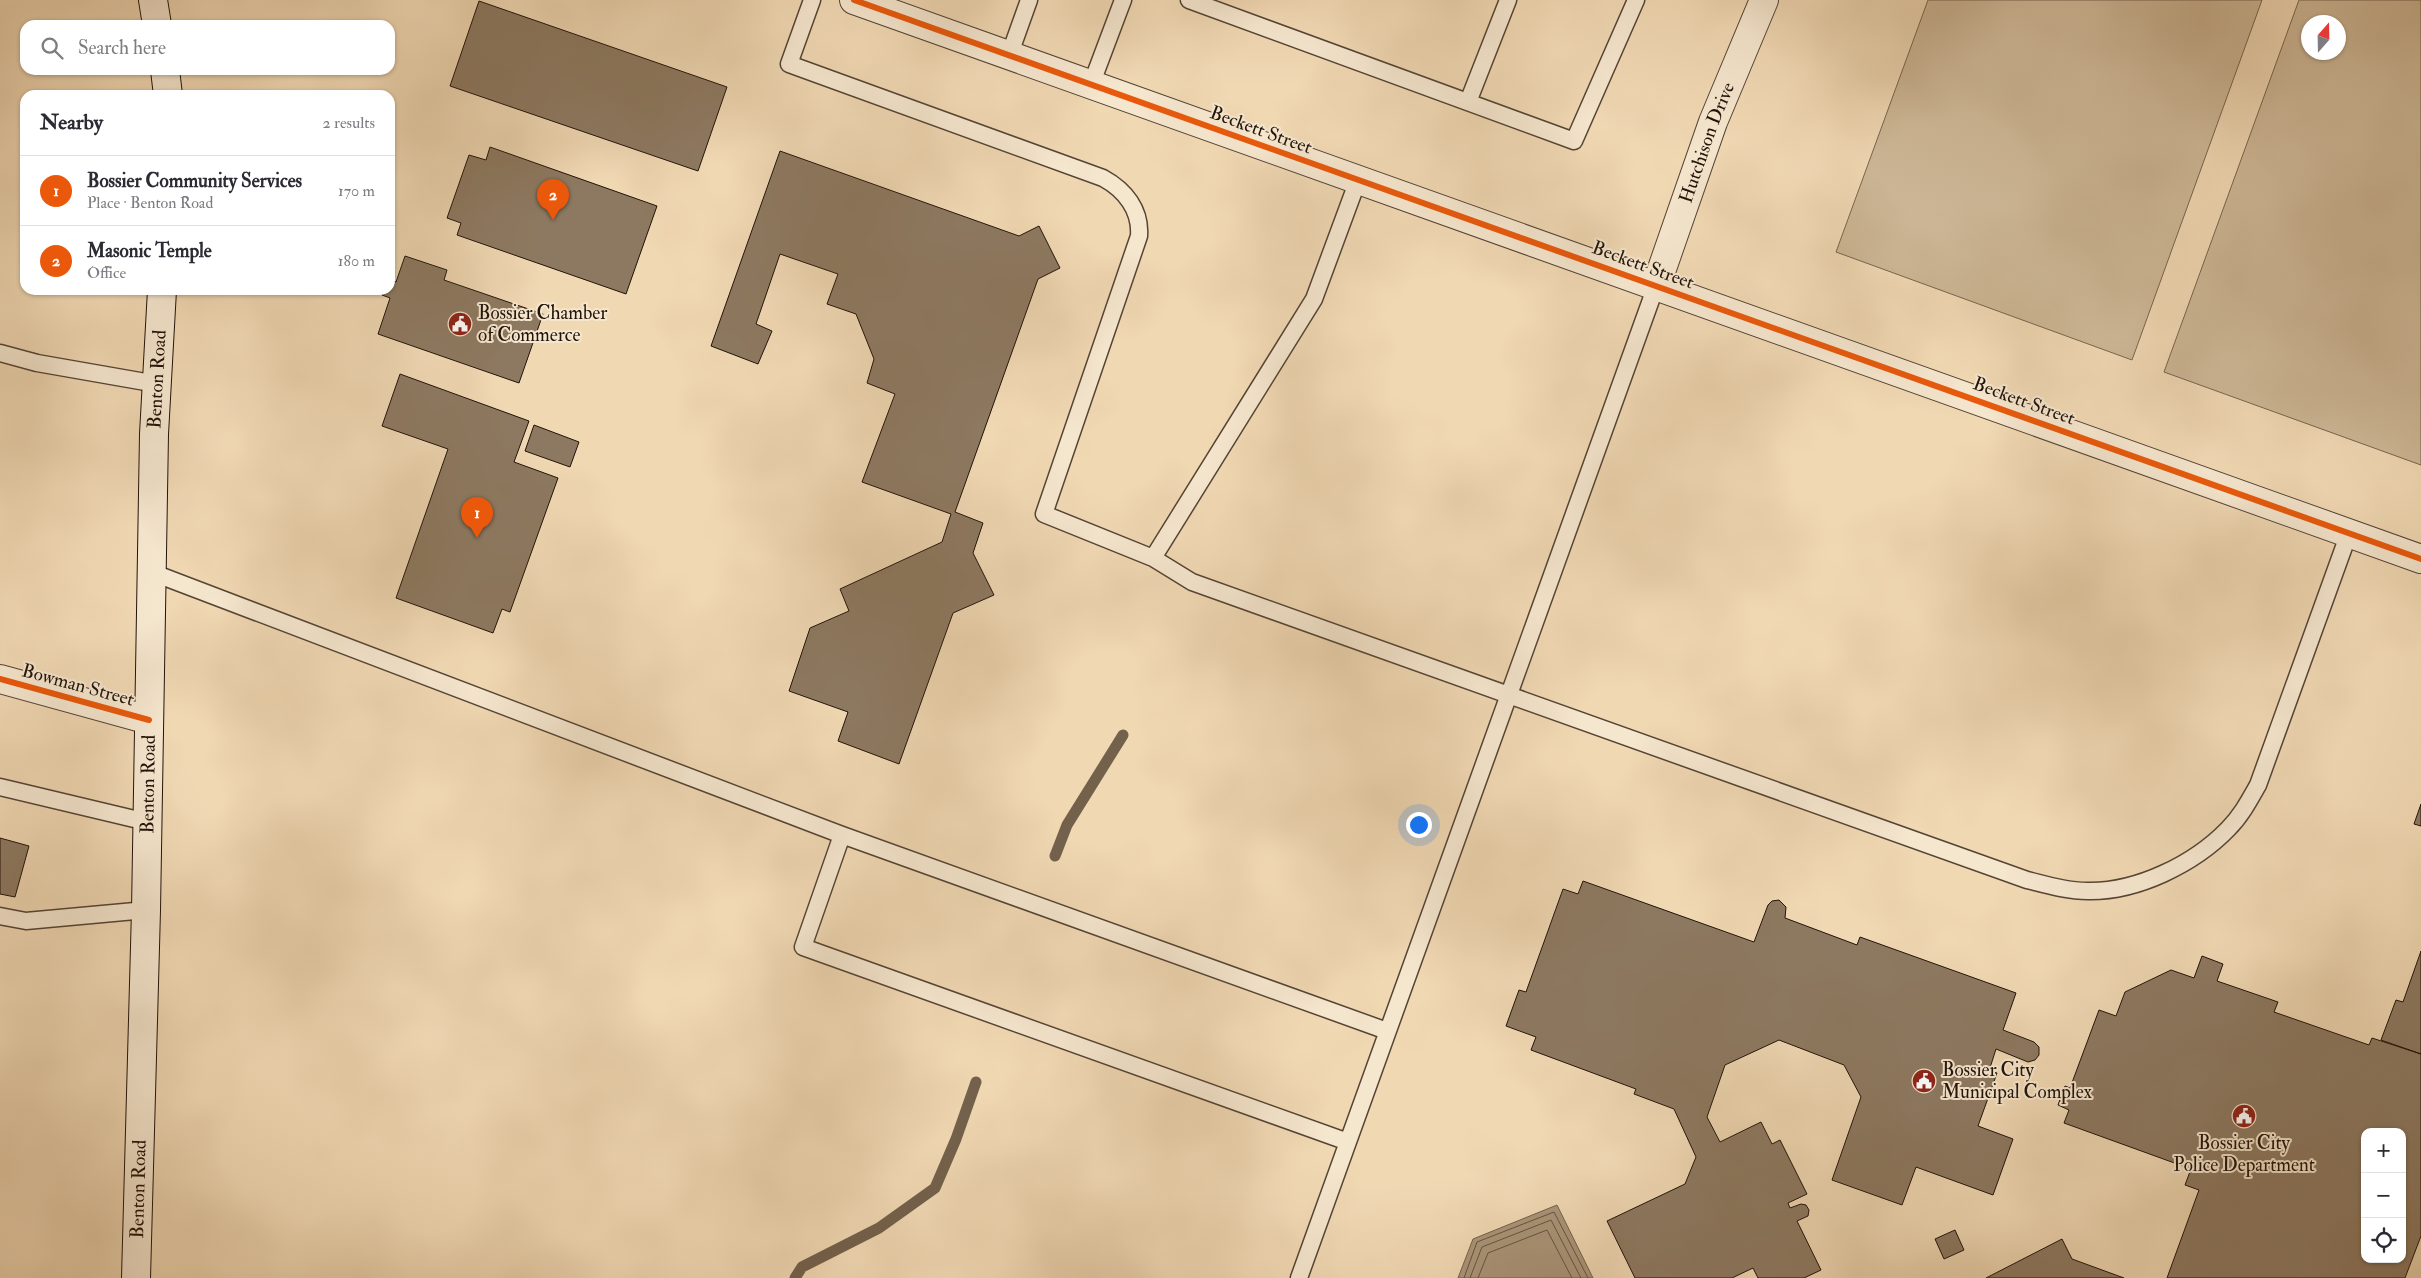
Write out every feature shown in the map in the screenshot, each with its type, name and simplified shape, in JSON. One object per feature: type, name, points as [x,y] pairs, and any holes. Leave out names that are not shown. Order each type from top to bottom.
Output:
[{"type":"street","points":[[153,0],[156,20]]},
{"type":"street","name":"Beckett Street","points":[[854,0],[2421,559]]},
{"type":"street","name":"Hutchison Drive","points":[[1656,286],[1713,122],[1764,0]]},
{"type":"street","points":[[166,75],[167,90]]},
{"type":"street","name":"Benton Road","points":[[136,1278],[146,910],[154,434],[162,295]]},
{"type":"street","name":"Bowman Street","points":[[0,679],[149,720]]},
{"type":"lane","points":[[812,0],[789,64],[1103,178],[1125,194],[1140,223],[1139,236],[1044,514],[1153,558],[1192,582],[2028,880],[2058,888],[2088,891],[2118,888],[2140,882],[2167,871],[2209,846],[2228,829],[2244,810],[2258,785],[2349,533]]},
{"type":"lane","points":[[1009,56],[1029,0]]},
{"type":"lane","points":[[1091,85],[1123,0]]},
{"type":"lane","points":[[1189,0],[1574,141],[1636,0]]},
{"type":"lane","points":[[1468,102],[1508,0]]},
{"type":"lane","points":[[1153,558],[1314,299],[1358,180]]},
{"type":"lane","points":[[1299,1278],[1656,286]]},
{"type":"lane","points":[[0,353],[36,363],[157,384]]},
{"type":"lane","points":[[151,572],[842,835],[1388,1031]]},
{"type":"lane","points":[[0,787],[147,822]]},
{"type":"lane","points":[[842,835],[803,947],[1348,1142]]},
{"type":"lane","points":[[0,916],[26,921],[146,910]]},
{"type":"shaded area","points":[[1928,0],[2262,0],[2132,360],[1836,252]]},
{"type":"shaded area","points":[[2299,0],[2421,0],[2421,465],[2164,372]]},
{"type":"water","points":[[1557,1205],[1593,1278],[1458,1278],[1473,1239]]},
{"type":"building","points":[[479,1],[727,87],[698,171],[450,86]]},
{"type":"building","points":[[490,147],[657,206],[626,294],[457,235],[461,223],[447,218],[469,155],[486,160]]},
{"type":"building","points":[[780,151],[1019,236],[1039,226],[1060,268],[1038,279],[955,512],[983,523],[973,553],[994,595],[953,613],[899,764],[838,741],[848,712],[789,691],[810,628],[849,611],[840,589],[942,542],[951,514],[862,482],[895,394],[867,383],[874,359],[856,314],[827,304],[838,274],[780,254],[756,324],[772,331],[758,364],[711,346]]},
{"type":"building","name":"Bossier Chamber of Commerce","points":[[405,256],[447,270],[444,280],[543,314],[519,383],[378,334],[390,298],[382,295],[395,295],[396,282]]},
{"type":"building","points":[[400,374],[529,421],[514,462],[558,478],[510,612],[502,609],[493,633],[396,598],[448,449],[382,426]]},
{"type":"building","points":[[534,425],[579,442],[570,467],[525,451]]},
{"type":"building","points":[[2421,804],[2421,826],[2414,824]]},
{"type":"building","points":[[0,838],[29,846],[15,897],[0,894]]},
{"type":"building","name":"Bossier City Municipal Complex","points":[[1583,881],[1754,942],[1768,905],[1772,901],[1779,900],[1786,907],[1785,918],[1857,945],[1860,937],[2016,993],[2003,1030],[2034,1042],[2039,1047],[2039,1055],[2035,1060],[2028,1062],[1996,1049],[1989,1071],[1997,1073],[1978,1126],[2013,1139],[1993,1195],[1916,1167],[1902,1205],[1832,1180],[1861,1097],[1844,1065],[1779,1040],[1725,1065],[1707,1117],[1720,1142],[1761,1122],[1772,1144],[1780,1140],[1807,1194],[1788,1203],[1790,1208],[1801,1204],[1806,1205],[1809,1210],[1808,1216],[1797,1221],[1821,1270],[1804,1278],[1758,1278],[1753,1268],[1732,1278],[1635,1278],[1607,1221],[1685,1184],[1696,1157],[1674,1109],[1634,1094],[1636,1089],[1531,1050],[1536,1037],[1506,1026],[1519,990],[1526,992],[1563,889],[1578,894]]},
{"type":"building","points":[[2421,951],[2421,1054],[2381,1040],[2396,1000],[2403,1002]]},
{"type":"building","name":"Bossier City Police Department","points":[[2202,956],[2223,964],[2217,981],[2278,1002],[2274,1012],[2369,1045],[2372,1038],[2421,1054],[2421,1236],[2405,1278],[2167,1278],[2199,1190],[2185,1185],[2191,1169],[2064,1123],[2069,1110],[2058,1105],[2065,1086],[2070,1088],[2099,1010],[2116,1016],[2125,992],[2171,970],[2194,978]]},
{"type":"building","points":[[1955,1230],[1964,1250],[1944,1259],[1935,1239]]},
{"type":"building","points":[[2062,1239],[2072,1259],[2124,1278],[1986,1278]]},
{"type":"waterway","points":[[1055,856],[1067,825],[1123,735]]},
{"type":"waterway","points":[[795,1278],[802,1267],[879,1228],[935,1188],[956,1139],[976,1082]]},
{"type":"cycle path","points":[[854,0],[2421,559]]},
{"type":"cycle path","points":[[0,679],[149,720]]},
{"type":"place","name":"Masonic Temple","points":[[553,220]]},
{"type":"place","name":"Bossier Chamber of Commerce","points":[[460,324]]},
{"type":"place","name":"Bossier Community Services","points":[[477,538]]},
{"type":"place","name":"Bossier City Municipal Complex","points":[[1924,1081]]},
{"type":"place","name":"Bossier City Police Department","points":[[2244,1116]]}]
